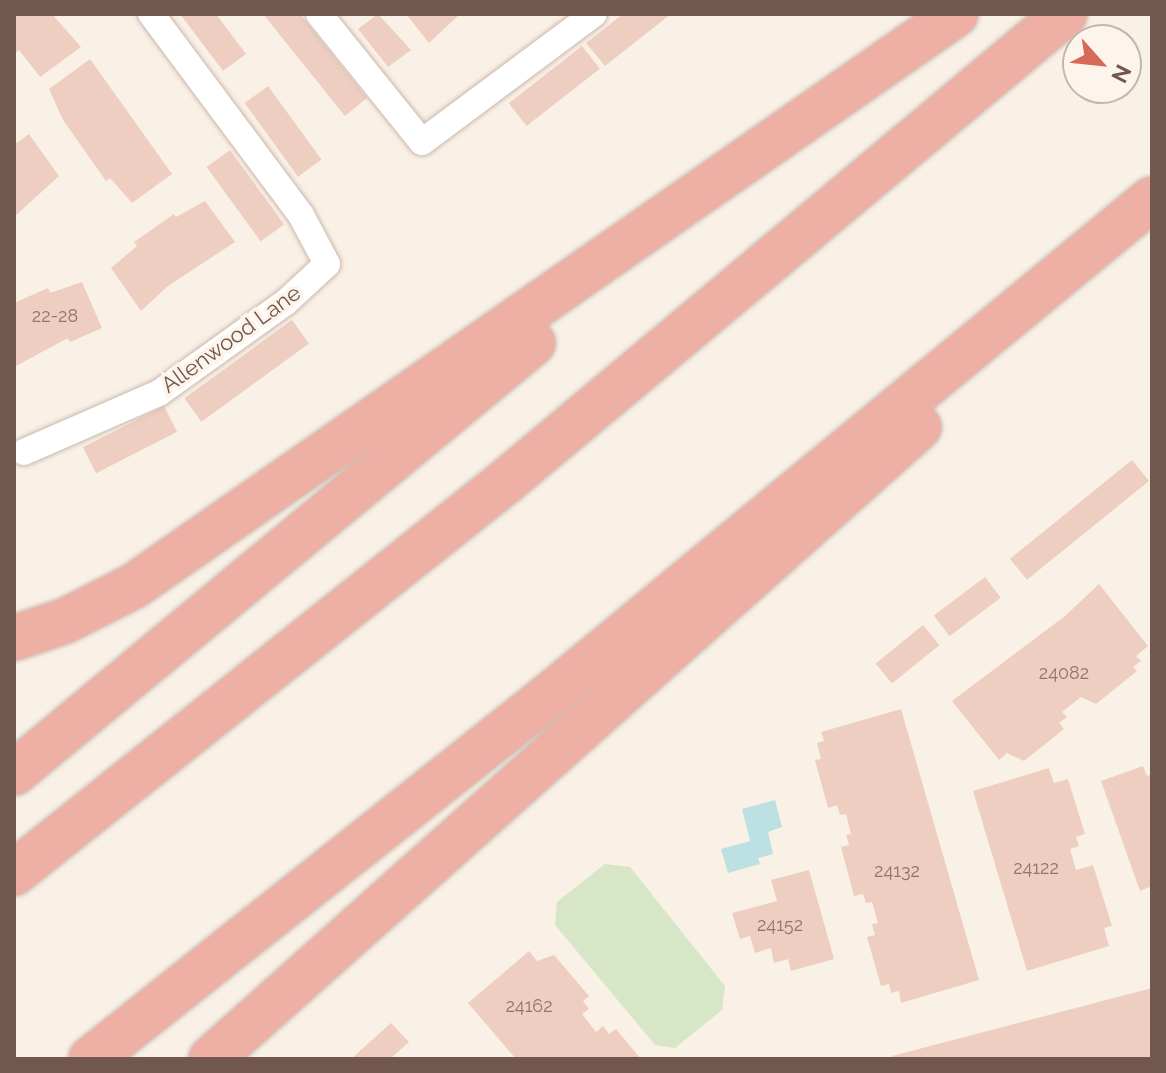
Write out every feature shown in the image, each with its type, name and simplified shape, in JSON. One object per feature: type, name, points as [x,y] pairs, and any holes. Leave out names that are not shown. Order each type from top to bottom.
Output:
[{"type":"highway","points":[[14,638],[65,621],[134,586],[753,159],[956,14]]},
{"type":"highway","points":[[14,873],[479,503],[1065,14]]},
{"type":"highway","points":[[14,773],[753,159]]},
{"type":"highway","points":[[91,1059],[549,696],[1152,199]]},
{"type":"highway","points":[[211,1059],[805,533],[1152,210]]},
{"type":"street","name":"Allenwood Lane","points":[[24,452],[159,393],[286,302],[327,264],[301,215],[151,14]]},
{"type":"street","points":[[319,14],[422,142],[594,14]]},
{"type":"green space","points":[[605,864],[630,867],[725,986],[722,1010],[675,1048],[655,1045],[555,925],[557,902]]},
{"type":"water","points":[[775,800],[782,827],[768,832],[773,854],[758,858],[760,864],[728,873],[721,849],[750,841],[742,809]]},
{"type":"building","points":[[14,14],[52,14],[81,47],[40,77],[19,50],[14,54]]},
{"type":"building","points":[[180,14],[216,14],[246,54],[223,71]]},
{"type":"building","points":[[263,14],[300,14],[367,98],[345,116]]},
{"type":"building","points":[[378,14],[411,50],[388,67],[358,29]]},
{"type":"building","points":[[406,14],[460,14],[429,43]]},
{"type":"building","points":[[623,14],[671,14],[605,66],[586,43]]},
{"type":"building","points":[[582,46],[600,69],[527,126],[509,103]]},
{"type":"building","points":[[90,59],[172,174],[132,203],[110,178],[106,181],[63,120],[49,89]]},
{"type":"building","points":[[268,86],[321,160],[298,177],[245,103]]},
{"type":"building","points":[[29,134],[59,176],[14,217],[14,145]]},
{"type":"building","points":[[230,150],[284,224],[261,241],[207,167]]},
{"type":"building","points":[[205,201],[235,242],[168,286],[141,311],[111,268],[137,246],[134,242],[174,214],[176,217]]},
{"type":"building","points":[[82,282],[102,328],[70,342],[68,338],[14,367],[14,303],[48,288],[50,293]]},
{"type":"building","points":[[292,320],[309,343],[201,422],[184,398]]},
{"type":"building","points":[[164,406],[177,432],[96,473],[83,447]]},
{"type":"building","points":[[1132,460],[1149,481],[1027,580],[1010,559]]},
{"type":"building","points":[[985,577],[1001,598],[950,636],[934,616]]},
{"type":"building","points":[[1099,584],[1148,646],[1136,656],[1141,661],[1133,667],[1137,671],[1096,704],[1081,697],[1062,712],[1067,717],[1059,723],[1064,729],[1024,761],[1007,753],[999,760],[952,701],[1065,616]]},
{"type":"building","points":[[923,625],[939,645],[892,684],[876,663]]},
{"type":"building","points":[[901,709],[979,980],[901,1003],[899,991],[891,993],[889,984],[881,986],[867,937],[875,935],[872,924],[878,923],[872,902],[866,903],[863,894],[854,896],[841,847],[849,845],[846,835],[851,834],[846,814],[840,815],[837,805],[828,808],[815,760],[821,759],[817,743],[824,741],[821,732]]},
{"type":"building","points":[[1143,766],[1147,776],[1152,774],[1152,886],[1140,891],[1101,781]]},
{"type":"building","points":[[1049,768],[1054,783],[1068,779],[1085,834],[1076,837],[1079,846],[1070,849],[1076,870],[1093,865],[1112,926],[1104,928],[1109,946],[1027,971],[973,791]]},
{"type":"building","points":[[809,870],[834,959],[791,971],[788,959],[774,963],[771,948],[755,953],[750,936],[740,939],[732,913],[777,901],[771,880]]},
{"type":"building","points":[[529,951],[537,961],[554,955],[589,996],[583,1001],[589,1009],[582,1014],[596,1032],[603,1026],[609,1034],[616,1029],[641,1059],[516,1059],[468,1003]]},
{"type":"building","points":[[1152,988],[1152,1059],[893,1059],[892,1056]]},
{"type":"building","points":[[391,1023],[409,1042],[390,1059],[351,1059]]}]
